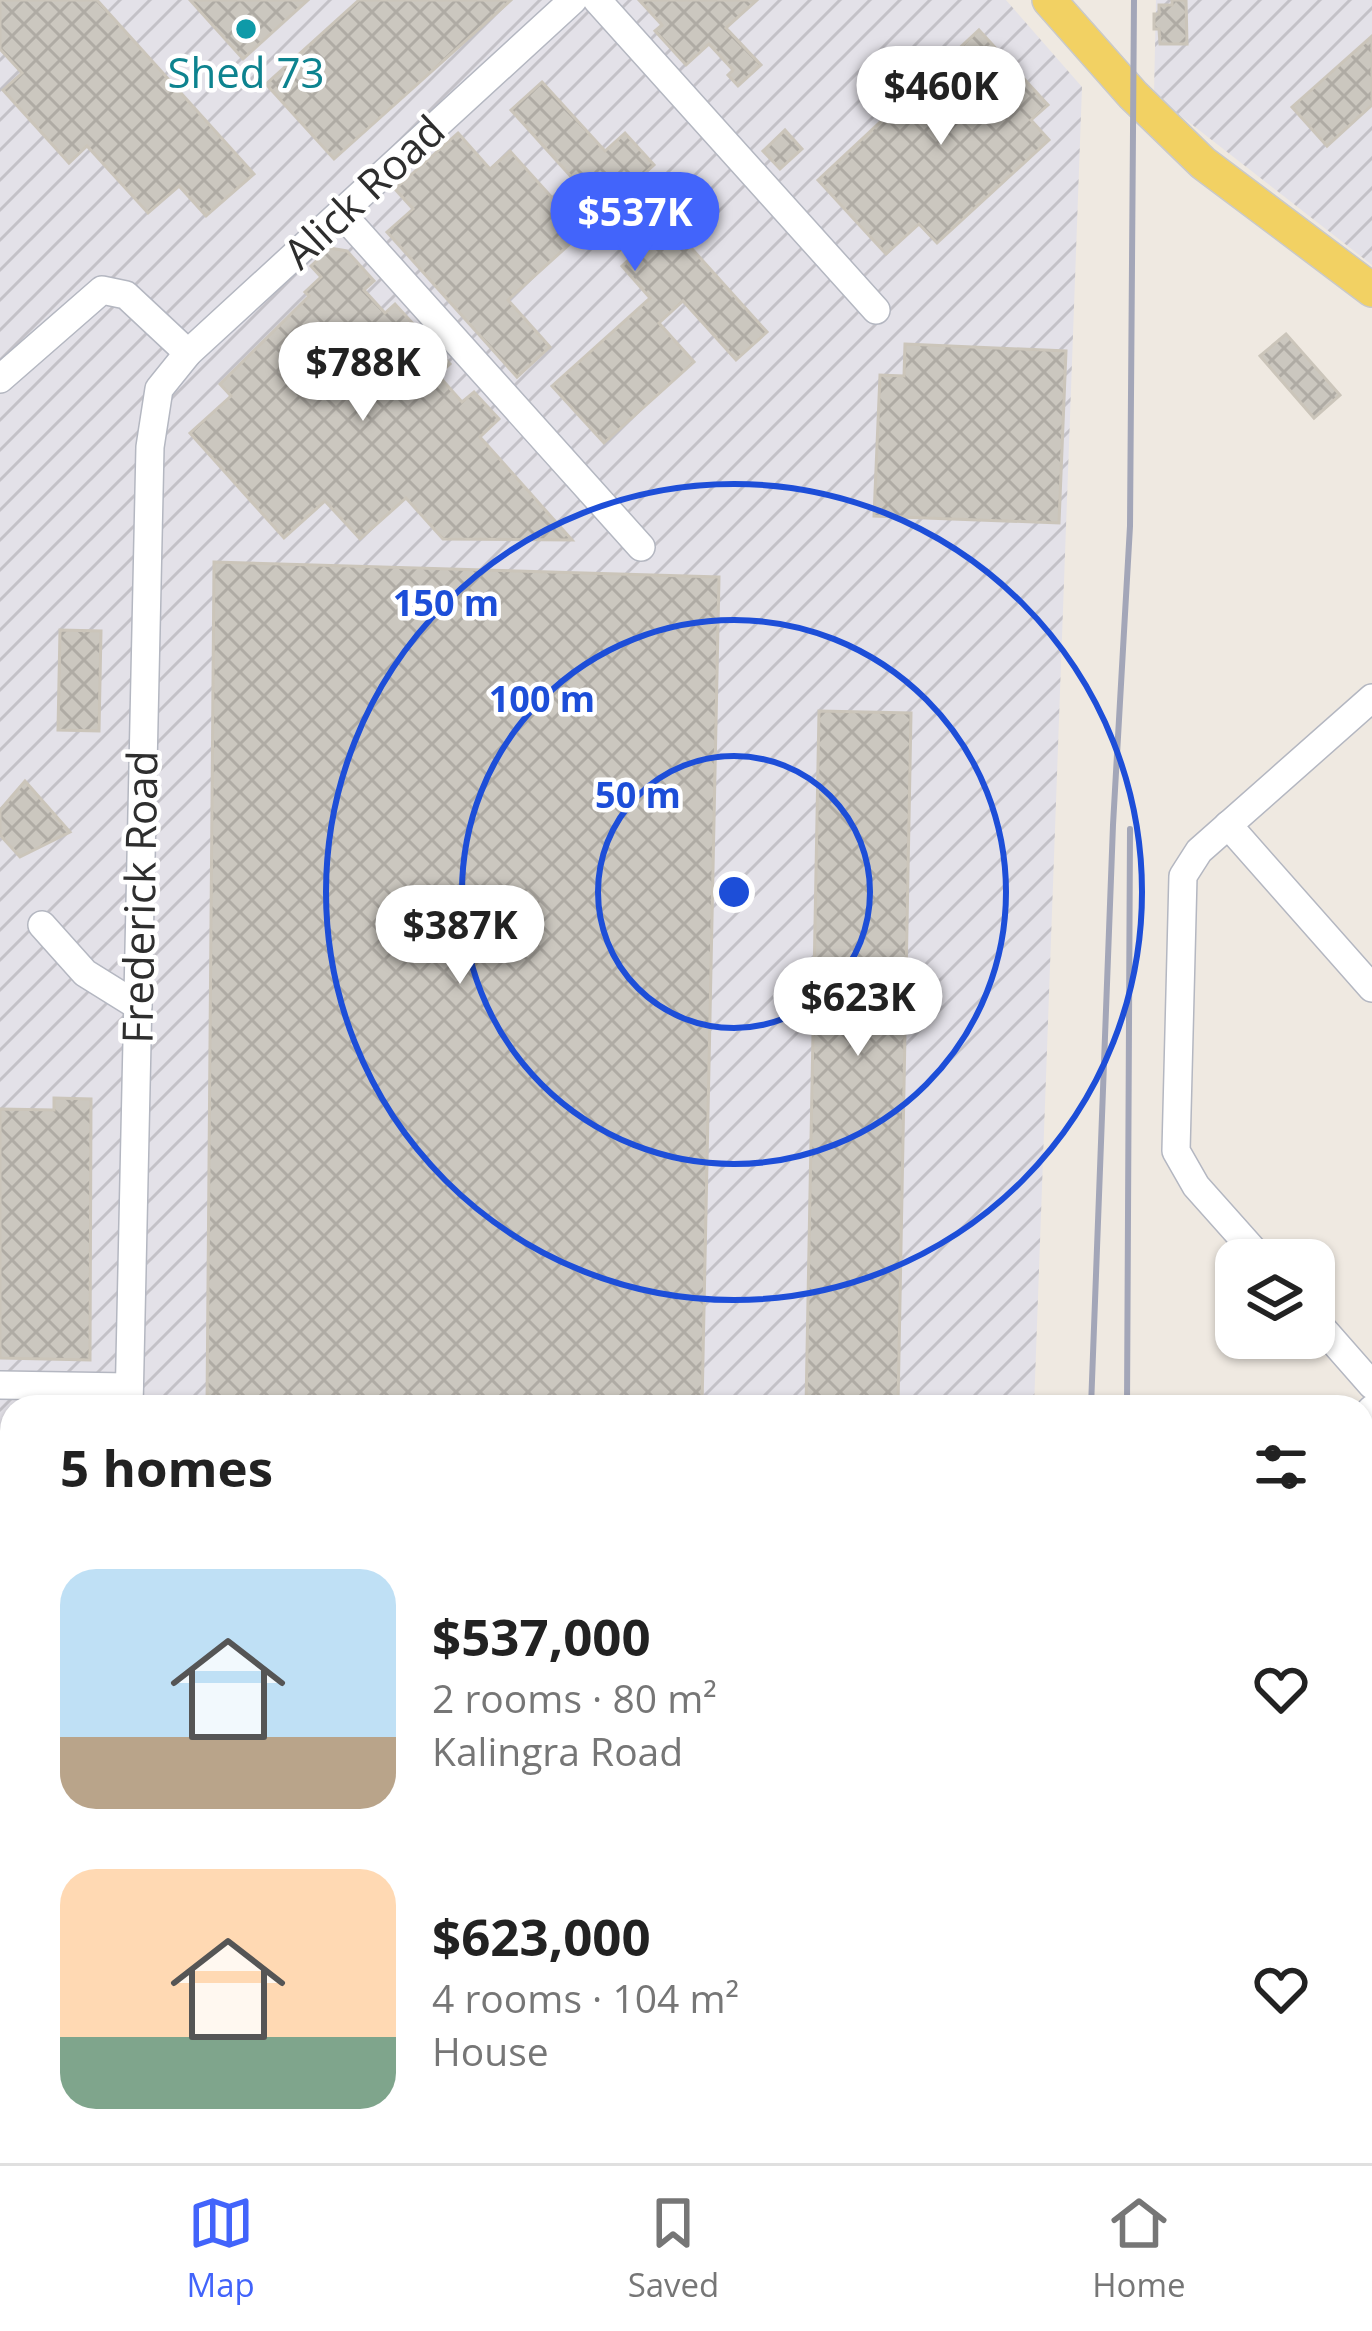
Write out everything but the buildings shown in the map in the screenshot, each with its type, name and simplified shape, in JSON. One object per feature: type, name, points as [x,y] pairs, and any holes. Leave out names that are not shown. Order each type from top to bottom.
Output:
[{"type":"main road","points":[[1049,0],[1133,95],[1203,163],[1372,290]]},
{"type":"street","points":[[597,0],[877,310]]},
{"type":"street","name":"Alick Road","points":[[159,389],[188,353],[568,2]]},
{"type":"street","points":[[340,213],[641,547]]},
{"type":"street","points":[[0,379],[103,290],[126,295],[188,353]]},
{"type":"street","name":"Frederick Road","points":[[129,1395],[150,447],[159,389]]},
{"type":"street","points":[[1243,1239],[1196,1186],[1176,1151],[1183,876],[1199,850],[1372,698]]},
{"type":"street","points":[[1228,825],[1372,988]]},
{"type":"street","points":[[42,925],[85,974],[138,1006]]},
{"type":"street","points":[[1335,1343],[1372,1385]]},
{"type":"street","points":[[0,1385],[108,1395]]},
{"type":"shaded area","points":[[0,0],[1006,0],[1082,87],[1034,1395],[0,1395]]},
{"type":"shaded area","points":[[1156,0],[1372,0],[1372,265],[1154,95]]},
{"type":"railway","points":[[1091,1395],[1113,825],[1130,526],[1134,0]]},
{"type":"railway","points":[[1127,1395],[1130,829]]},
{"type":"place","name":"Shed 73","points":[[246,29]]}]
